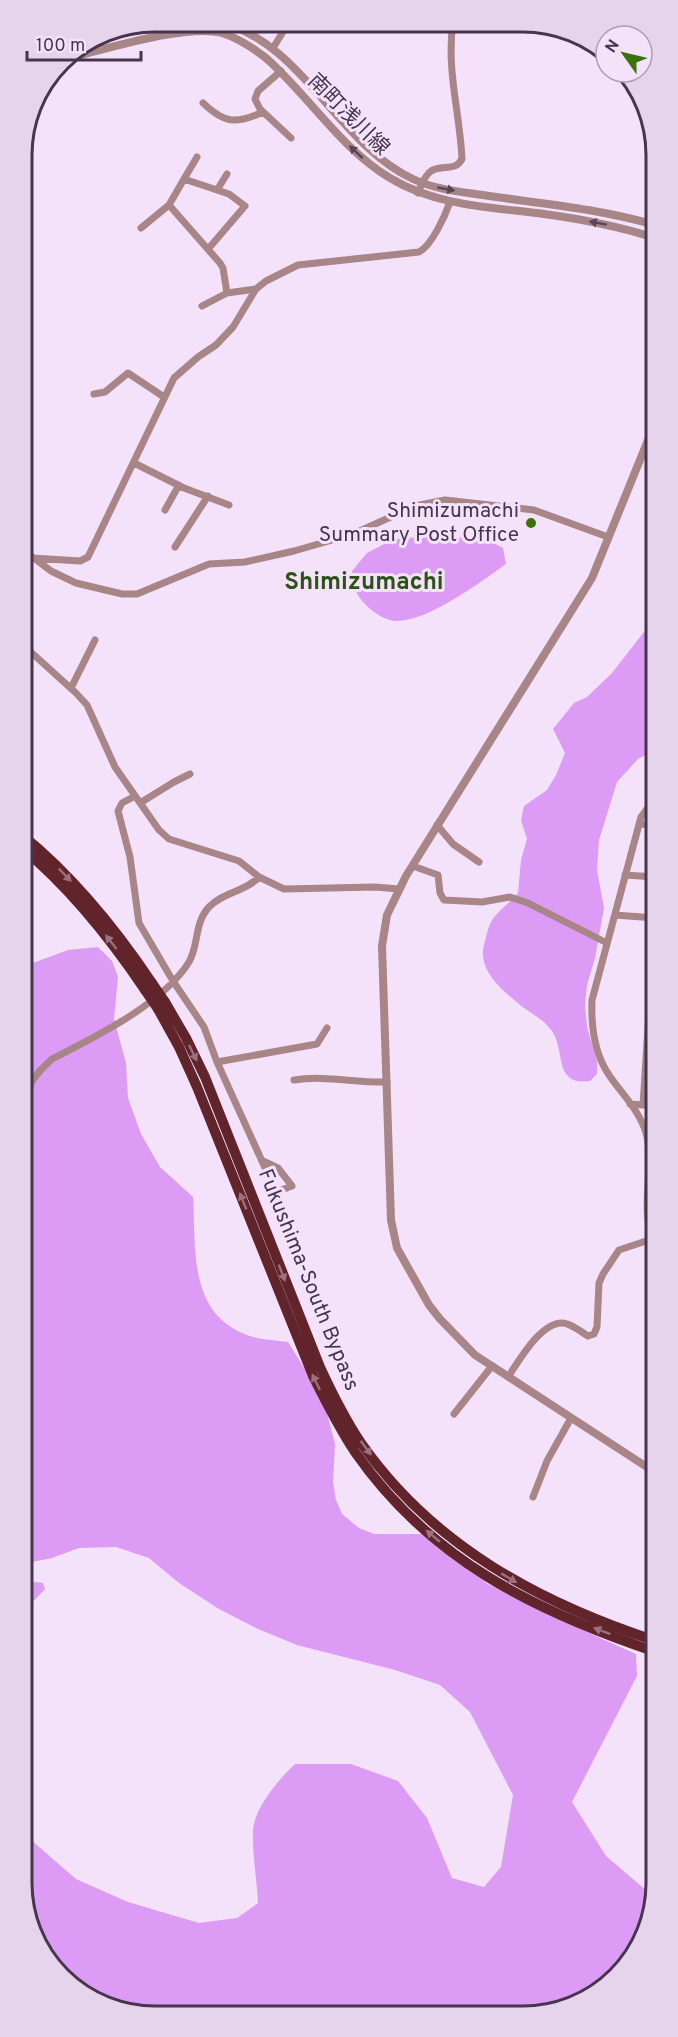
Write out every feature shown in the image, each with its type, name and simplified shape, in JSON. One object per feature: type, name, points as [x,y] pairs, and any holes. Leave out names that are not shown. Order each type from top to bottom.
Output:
[{"type":"highway","name":"Fukushima-South Bypass","points":[[32,844],[88,898],[122,940],[149,986],[186,1038],[205,1077],[320,1366],[339,1407],[361,1443],[418,1510],[488,1565],[546,1598],[646,1637]]},
{"type":"highway","points":[[32,858],[77,902],[125,961],[149,986]]},
{"type":"highway","name":"Fukushima-South Bypass","points":[[162,1005],[198,1087],[313,1376],[333,1416],[382,1486],[412,1519],[434,1538],[491,1580],[541,1606],[646,1648]]},
{"type":"street","name":"南町浅川線","points":[[84,54],[170,35],[196,32]]},
{"type":"street","name":"南町浅川線","points":[[212,32],[221,33],[255,49],[281,71],[357,153],[390,178],[418,193],[450,202],[619,227],[646,235]]},
{"type":"street","name":"南町浅川線","points":[[247,32],[273,48],[380,158],[394,169],[422,183],[461,192],[621,215],[646,222]]},
{"type":"street","points":[[273,48],[283,32]]},
{"type":"street","points":[[418,193],[431,171],[455,167],[462,159],[453,85],[452,32]]},
{"type":"street","points":[[281,71],[263,85],[255,95],[263,112],[291,138]]},
{"type":"street","points":[[203,103],[226,120],[241,120],[263,112]]},
{"type":"street","points":[[141,228],[170,205],[197,157]]},
{"type":"street","points":[[217,190],[227,174]]},
{"type":"street","points":[[184,179],[228,194],[245,206],[209,248]]},
{"type":"street","points":[[33,558],[80,561],[87,557],[174,378],[216,345],[233,327],[256,289],[266,281],[298,265],[419,252],[425,249],[446,214],[450,202]]},
{"type":"street","points":[[170,205],[209,248],[223,268],[227,292]]},
{"type":"street","points":[[202,306],[227,292],[256,289]]},
{"type":"street","points":[[94,394],[105,392],[128,374],[164,397]]},
{"type":"street","points":[[646,445],[592,578],[566,623],[412,866],[387,915],[382,946],[391,1220],[397,1248],[440,1319],[475,1355],[646,1467]]},
{"type":"street","points":[[134,463],[179,485],[229,504]]},
{"type":"street","points":[[165,510],[179,485]]},
{"type":"street","points":[[175,547],[208,496]]},
{"type":"street","points":[[33,558],[76,583],[122,594],[137,594],[209,564],[245,562],[294,551],[353,534],[415,506],[445,500],[534,510],[608,537]]},
{"type":"street","points":[[71,688],[95,640]]},
{"type":"street","points":[[32,653],[71,688],[91,712],[115,767],[159,830],[169,839],[239,861],[259,877],[290,890],[375,887],[399,889]]},
{"type":"street","points":[[140,803],[190,774]]},
{"type":"street","points":[[135,796],[122,803],[118,811],[129,857],[139,923],[173,981],[204,1027],[217,1062],[276,1192],[292,1186],[278,1168],[263,1161]]},
{"type":"street","points":[[646,809],[639,824],[592,1000],[592,1028],[598,1050],[607,1072],[630,1104],[646,1134]]},
{"type":"street","points":[[639,824],[646,824]]},
{"type":"street","points":[[437,825],[453,844],[479,862]]},
{"type":"street","points":[[412,866],[438,875],[440,893],[444,900],[482,902],[510,897],[528,903],[607,943]]},
{"type":"street","points":[[625,875],[646,876]]},
{"type":"street","points":[[32,1081],[52,1059],[124,1019],[173,981],[191,959],[197,929],[206,909],[222,896],[259,877]]},
{"type":"street","points":[[615,915],[646,918]]},
{"type":"street","points":[[217,1062],[317,1044],[327,1028]]},
{"type":"street","points":[[643,1105],[646,1062]]},
{"type":"street","points":[[294,1080],[323,1077],[387,1082]]},
{"type":"street","points":[[630,1104],[646,1105]]},
{"type":"street","points":[[508,1377],[539,1334],[556,1324],[568,1325],[588,1335],[594,1334],[597,1327],[599,1283],[603,1274],[619,1250],[646,1244]]},
{"type":"street","points":[[454,1414],[492,1366]]},
{"type":"street","points":[[533,1497],[547,1461],[571,1418]]},
{"type":"shaded area","points":[[438,536],[486,539],[503,548],[506,564],[439,608],[410,619],[397,621],[384,618],[361,600],[355,589],[352,571],[367,553],[394,539]]},
{"type":"shaded area","points":[[646,629],[646,755],[638,759],[617,782],[599,840],[597,870],[604,908],[595,958],[587,985],[585,1005],[587,1027],[597,1061],[597,1074],[590,1081],[578,1081],[565,1073],[556,1039],[549,1027],[511,997],[492,978],[484,963],[483,948],[493,918],[518,893],[521,860],[527,839],[521,820],[524,806],[547,790],[565,753],[553,729],[574,703],[587,697],[612,673]]},
{"type":"shaded area","points":[[98,947],[112,961],[118,977],[114,1019],[126,1063],[128,1098],[141,1134],[160,1167],[193,1197],[196,1258],[205,1295],[214,1311],[228,1325],[252,1337],[288,1342],[323,1398],[335,1444],[333,1482],[336,1500],[342,1514],[359,1528],[374,1534],[428,1534],[445,1544],[486,1583],[547,1614],[636,1654],[637,1676],[572,1802],[606,1856],[646,1890],[645,1899],[637,1930],[626,1951],[605,1975],[578,1993],[547,2003],[524,2006],[154,2006],[115,1999],[93,1989],[68,1969],[52,1951],[44,1937],[38,1922],[32,1891],[32,1841],[76,1879],[128,1902],[199,1923],[237,1918],[258,1903],[253,1840],[254,1822],[275,1786],[295,1764],[351,1764],[398,1781],[427,1818],[452,1878],[484,1887],[501,1867],[513,1795],[470,1712],[440,1685],[395,1670],[297,1645],[258,1629],[219,1609],[179,1583],[149,1558],[116,1547],[79,1548],[32,1562],[32,963],[68,950]]},
{"type":"shaded area","points":[[32,1582],[43,1583],[45,1589],[32,1603]]},
{"type":"place","name":"Shimizumachi Summary Post Office","points":[[531,523]]},
{"type":"district","name":"Shimizumachi","points":[[364,583]]}]
